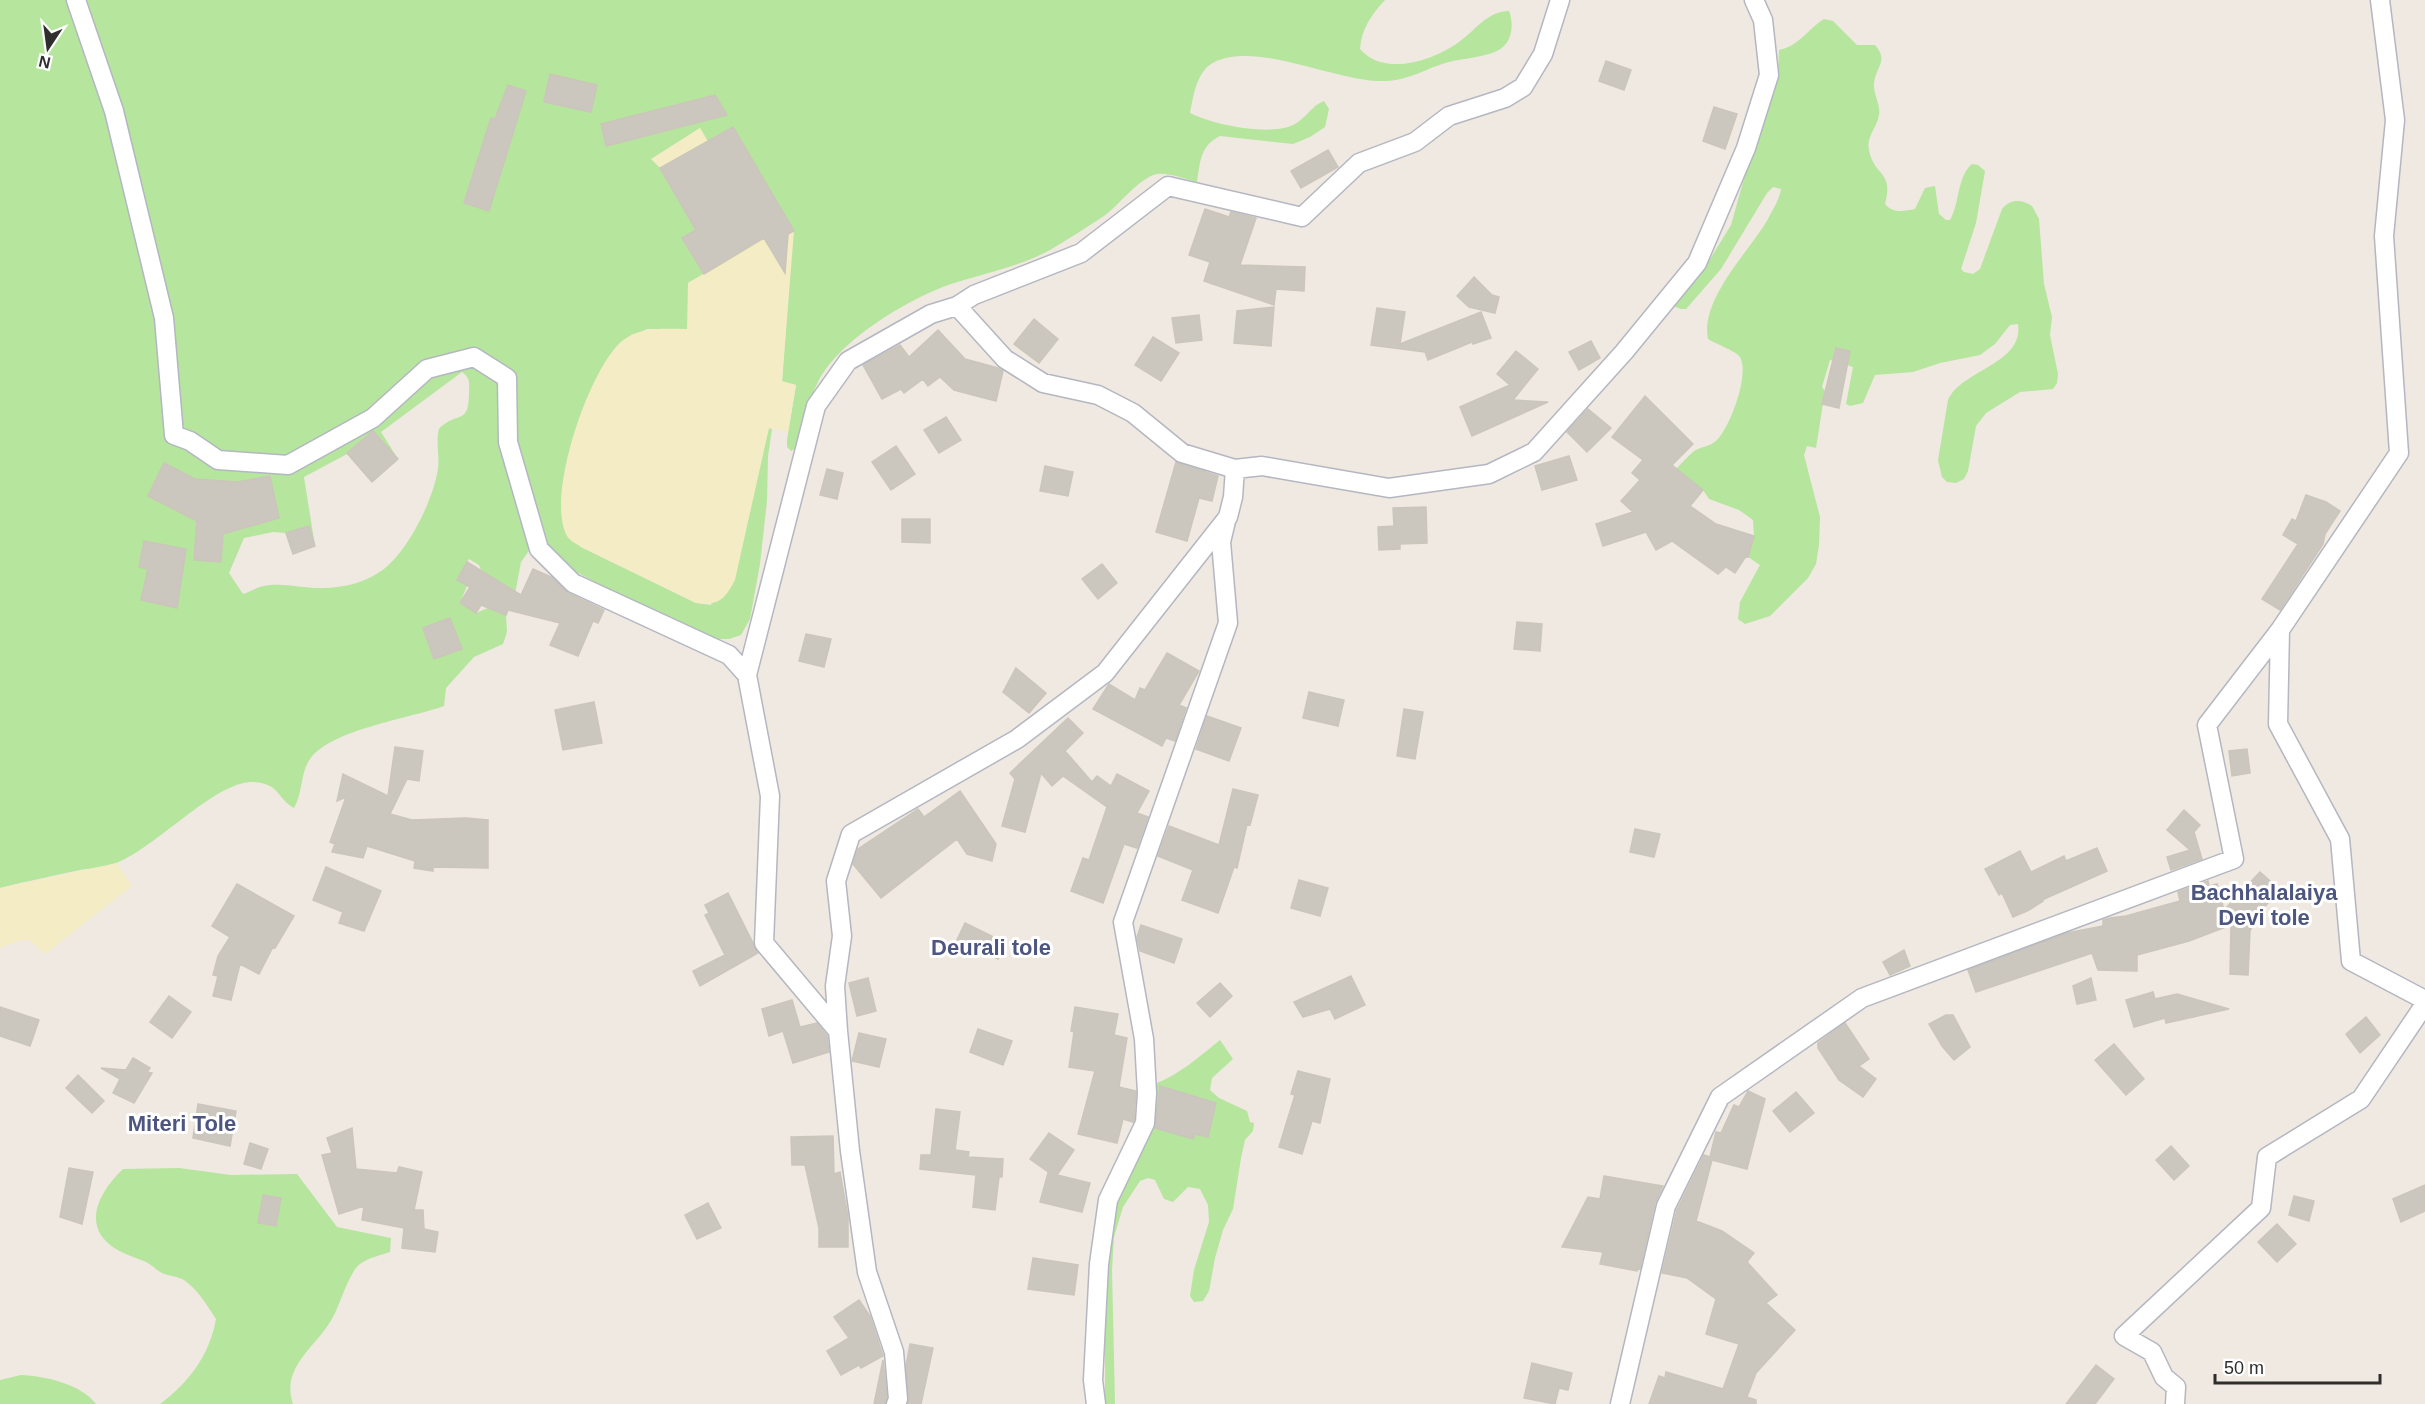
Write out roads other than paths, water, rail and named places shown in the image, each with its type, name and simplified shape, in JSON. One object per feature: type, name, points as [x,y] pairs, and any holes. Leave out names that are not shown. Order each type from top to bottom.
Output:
[{"type":"street","points":[[76,0],[114,111],[164,318],[174,435],[190,441],[218,460],[288,465],[373,418],[427,369],[474,357],[507,378],[508,442],[539,549],[573,583],[729,655],[747,675]]},
{"type":"street","points":[[838,1031],[764,943],[770,796],[747,675],[816,406],[848,361],[931,314],[957,306],[974,295],[1081,253],[1168,186],[1302,216],[1359,164],[1415,142],[1449,116],[1505,98],[1523,87],[1543,54],[1560,0]]},
{"type":"street","points":[[957,306],[1005,359],[1043,383],[1098,395],[1133,413],[1182,453],[1234,469],[1262,466],[1389,488],[1489,474],[1534,452],[1624,352],[1697,262],[1746,148],[1769,75],[1763,20],[1754,0]]},
{"type":"street","points":[[1620,1404],[1666,1206],[1720,1097],[1862,998],[2234,859],[2206,725],[2280,630],[2399,453],[2384,236],[2395,120],[2380,0]]},
{"type":"street","points":[[1096,1404],[1093,1380],[1099,1264],[1108,1200],[1144,1123],[1148,1093],[1144,1039],[1123,922],[1228,623],[1221,542],[1233,497],[1234,469]]},
{"type":"street","points":[[896,1404],[898,1399],[894,1352],[867,1272],[850,1150],[838,1031],[835,986],[842,936],[836,881],[851,834],[1017,739],[1105,673],[1228,517]]},
{"type":"street","points":[[2175,1404],[2176,1387],[2164,1377],[2152,1352],[2124,1336],[2261,1208],[2267,1157],[2361,1099],[2425,1002],[2351,961],[2340,839],[2278,724],[2280,630]]},
{"type":"district","name":"Bachhalalaiya Devi tole","points":[[2264,904]]},
{"type":"district","name":"Deurali tole","points":[[991,947]]},
{"type":"district","name":"Miteri Tole","points":[[182,1123]]}]
